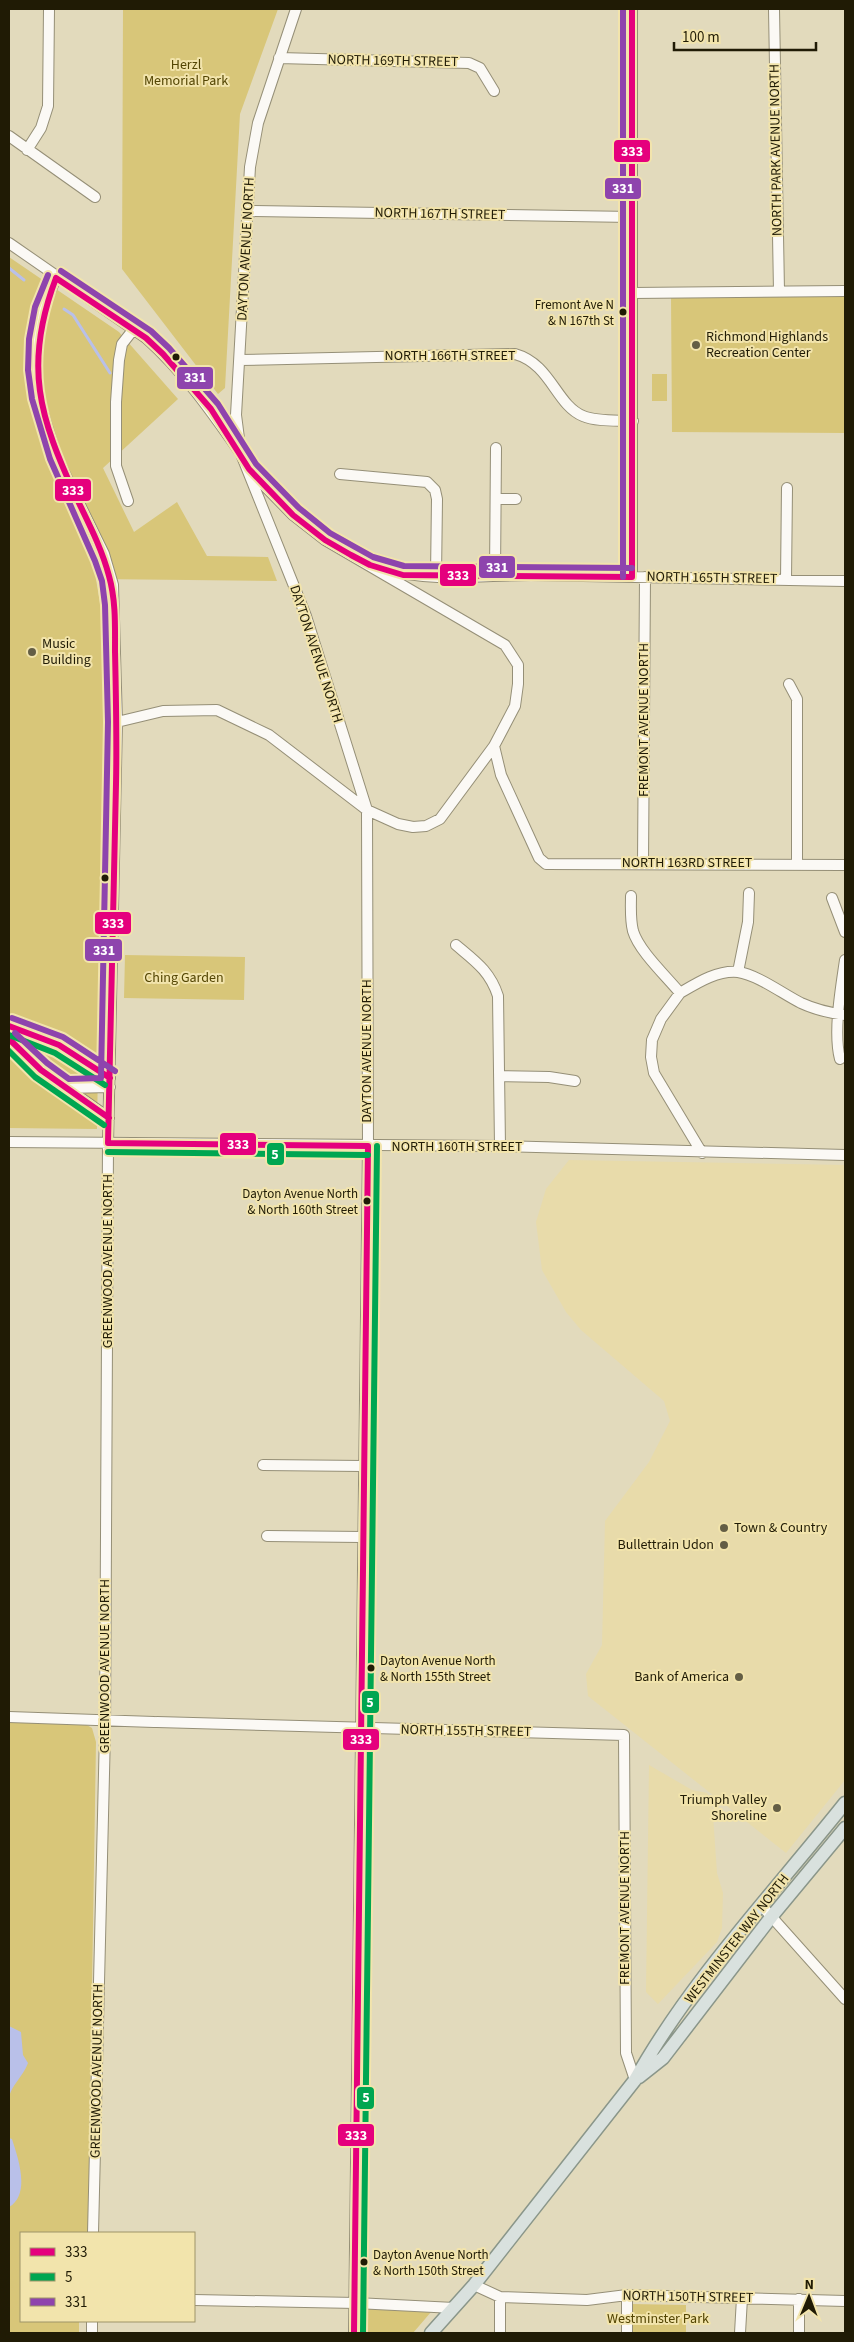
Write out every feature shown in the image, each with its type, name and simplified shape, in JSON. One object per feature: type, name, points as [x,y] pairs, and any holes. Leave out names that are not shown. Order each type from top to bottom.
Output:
[{"type":"main road","name":"WESTMINSTER WAY NORTH","points":[[432,2333],[474,2285],[635,2080],[656,2042],[761,1905],[845,1803]]},
{"type":"main road","name":"WESTMINSTER WAY NORTH","points":[[635,2080],[663,2058],[772,1916],[845,1828]]},
{"type":"main road","name":"WESTMINSTER WAY NORTH","points":[[437,2333],[454,2308]]},
{"type":"street","points":[[28,150],[41,128],[48,106],[49,9]]},
{"type":"street","name":"DAYTON AVENUE NORTH","points":[[296,9],[278,58],[258,123],[250,167],[236,411],[241,454],[249,469],[306,616],[366,810],[368,1146],[362,1538],[356,2303],[354,2333]]},
{"type":"street","points":[[632,9],[632,577]]},
{"type":"street","name":"NORTH PARK AVENUE NORTH","points":[[774,9],[779,291]]},
{"type":"street","name":"NORTH 169TH STREET","points":[[278,58],[469,63],[480,68],[494,91]]},
{"type":"street","points":[[9,136],[95,196]]},
{"type":"street","name":"NORTH 167TH STREET","points":[[248,211],[632,217]]},
{"type":"street","points":[[9,243],[56,278],[133,330],[163,354],[215,415],[241,454]]},
{"type":"street","name":"GREENWOOD AVENUE NORTH","points":[[56,278],[48,296],[38,329],[35,363],[37,388],[56,456],[104,554],[113,584],[117,722],[108,1143],[105,1721],[93,2232]]},
{"type":"street","points":[[632,293],[845,291]]},
{"type":"street","points":[[128,501],[116,466],[116,402],[122,344],[133,330]]},
{"type":"street","name":"NORTH 166TH STREET","points":[[240,360],[515,354],[528,357],[538,366],[572,409],[582,416],[596,419],[633,421]]},
{"type":"street","points":[[215,415],[226,417],[236,411]]},
{"type":"street","points":[[495,575],[496,448]]},
{"type":"street","points":[[117,722],[163,711],[217,710],[270,735],[366,810],[398,824],[413,827],[426,826],[440,819],[494,746],[515,706],[518,664],[505,646],[325,540],[285,506],[249,469]]},
{"type":"street","points":[[340,474],[427,482],[435,490],[437,499],[436,576]]},
{"type":"street","points":[[786,580],[787,488]]},
{"type":"street","points":[[496,498],[516,499]]},
{"type":"street","points":[[268,522],[270,514],[275,509],[285,506]]},
{"type":"street","name":"NORTH 165TH STREET","points":[[370,565],[403,575],[845,581]]},
{"type":"street","name":"FREMONT AVENUE NORTH","points":[[643,862],[646,577]]},
{"type":"street","points":[[789,684],[798,699],[797,864]]},
{"type":"street","name":"NORTH 163RD STREET","points":[[494,746],[501,776],[538,858],[546,864],[643,862],[845,865]]},
{"type":"street","points":[[738,972],[748,922],[749,893]]},
{"type":"street","points":[[631,896],[633,932],[640,944],[680,993]]},
{"type":"street","points":[[832,898],[845,932]]},
{"type":"street","points":[[456,945],[485,970],[493,981],[498,996],[500,1146]]},
{"type":"street","points":[[840,1059],[836,1047],[842,1015],[839,998],[845,960]]},
{"type":"street","points":[[702,1152],[654,1073],[650,1057],[652,1040],[661,1019],[680,993],[704,979],[738,972],[773,987],[801,1003],[842,1015]]},
{"type":"street","points":[[9,1026],[59,1044],[110,1082]]},
{"type":"street","points":[[9,1039],[41,1070],[109,1118]]},
{"type":"street","points":[[499,1076],[549,1077],[575,1081]]},
{"type":"street","points":[[66,1088],[110,1082]]},
{"type":"street","name":"NORTH 160TH STREET","points":[[9,1142],[500,1146],[845,1155]]},
{"type":"street","points":[[262,1465],[363,1466]]},
{"type":"street","points":[[267,1536],[362,1538]]},
{"type":"street","name":"NORTH 155TH STREET","points":[[9,1717],[624,1735]]},
{"type":"street","name":"FREMONT AVENUE NORTH","points":[[624,1735],[626,2053],[635,2080]]},
{"type":"street","points":[[761,1905],[845,1999]]},
{"type":"street","name":"NORTH 150TH STREET","points":[[474,2285],[500,2297],[587,2300],[627,2295],[845,2301]]},
{"type":"street","points":[[627,2295],[627,2333]]},
{"type":"street","points":[[500,2297],[500,2333]]},
{"type":"street","points":[[740,2333],[742,2298]]},
{"type":"street","points":[[195,2300],[356,2303],[454,2308]]},
{"type":"street","points":[[799,2300],[799,2333]]},
{"type":"shaded area","points":[[569,1160],[845,1165],[845,1780],[786,1853],[588,1696],[586,1674],[602,1645],[605,1521],[649,1462],[670,1421],[664,1401],[581,1330],[566,1312],[542,1270],[536,1222],[546,1189]]},
{"type":"shaded area","points":[[649,1765],[692,1790],[707,1793],[712,1801],[717,1873],[723,1893],[722,1928],[717,1942],[658,2004],[646,1992]]},
{"type":"green space","name":"Herzl Memorial Park","points":[[123,9],[278,9],[240,114],[225,388],[218,394],[122,269]]},
{"type":"green space","points":[[9,257],[119,332],[178,399],[103,468],[134,532],[177,502],[207,556],[268,557],[277,581],[96,579],[101,609],[104,694],[97,1129],[9,1128]]},
{"type":"green space","points":[[671,296],[845,297],[845,433],[672,432]]},
{"type":"green space","points":[[652,374],[667,374],[667,401],[652,401]]},
{"type":"green space","name":"Ching Garden","points":[[125,955],[245,957],[244,1000],[124,998]]},
{"type":"green space","points":[[9,1720],[85,1724],[92,1728],[96,1742],[88,2232],[20,2232],[20,2322],[79,2322],[79,2333],[9,2333]]},
{"type":"green space","name":"Westminster Park","points":[[631,2304],[686,2305],[686,2333],[632,2333]]},
{"type":"green space","points":[[368,2309],[431,2312],[413,2333],[368,2333]]},
{"type":"water","points":[[9,2026],[21,2032],[23,2055],[28,2063],[12,2089],[9,2098]]},
{"type":"water","points":[[9,2138],[12,2139],[17,2156],[21,2185],[20,2194],[9,2207]]},
{"type":"waterway","points":[[9,268],[24,280]]},
{"type":"waterway","points":[[64,309],[73,315],[110,373]]},
{"type":"transit line","name":"331","points":[[623,9],[623,577]]},
{"type":"transit line","name":"333","points":[[632,9],[632,577]]},
{"type":"transit line","name":"331","points":[[61,271],[151,331],[169,348],[218,404],[256,464],[299,508],[330,533],[373,557],[404,566],[632,568]]},
{"type":"transit line","name":"331","points":[[15,1033],[47,1063],[69,1079],[101,1078],[108,722],[105,605],[102,581],[95,561],[50,459],[32,399],[28,370],[29,339],[35,307],[48,275]]},
{"type":"transit line","name":"333","points":[[56,278],[46,309],[40,338],[38,365],[40,390],[53,442],[103,556],[111,585],[115,614],[116,767],[108,1143]]},
{"type":"transit line","name":"333","points":[[56,278],[146,338],[163,354],[211,409],[249,469],[293,515],[325,540],[370,565],[403,575],[632,577]]},
{"type":"transit line","name":"331","points":[[12,1018],[63,1037],[115,1071]]},
{"type":"transit line","name":"333","points":[[9,1026],[59,1045],[110,1078]]},
{"type":"transit line","name":"5","points":[[9,1035],[55,1053],[105,1085]]},
{"type":"transit line","name":"333","points":[[9,1039],[41,1070],[109,1118]]},
{"type":"transit line","name":"5","points":[[9,1051],[35,1077],[104,1125]]},
{"type":"transit line","name":"333","points":[[108,1143],[368,1146]]},
{"type":"transit line","name":"333","points":[[354,2333],[368,1146]]},
{"type":"transit line","name":"5","points":[[363,2333],[377,1146]]},
{"type":"transit line","name":"5","points":[[108,1152],[368,1155]]},
{"type":"place","name":"Fremont Ave N & N 167th St","points":[[623,312]]},
{"type":"place","name":"Richmond Highlands Recreation Center","points":[[696,345]]},
{"type":"place","name":"Music Building","points":[[32,652]]},
{"type":"place","name":"Dayton Avenue North & North 160th Street","points":[[367,1201]]},
{"type":"place","name":"Town & Country","points":[[724,1528]]},
{"type":"place","name":"Bullettrain Udon","points":[[724,1545]]},
{"type":"place","name":"Dayton Avenue North & North 155th Street","points":[[371,1668]]},
{"type":"place","name":"Bank of America","points":[[739,1677]]},
{"type":"place","name":"Triumph Valley Shoreline","points":[[777,1808]]},
{"type":"place","name":"Dayton Avenue North & North 150th Street","points":[[364,2262]]}]
